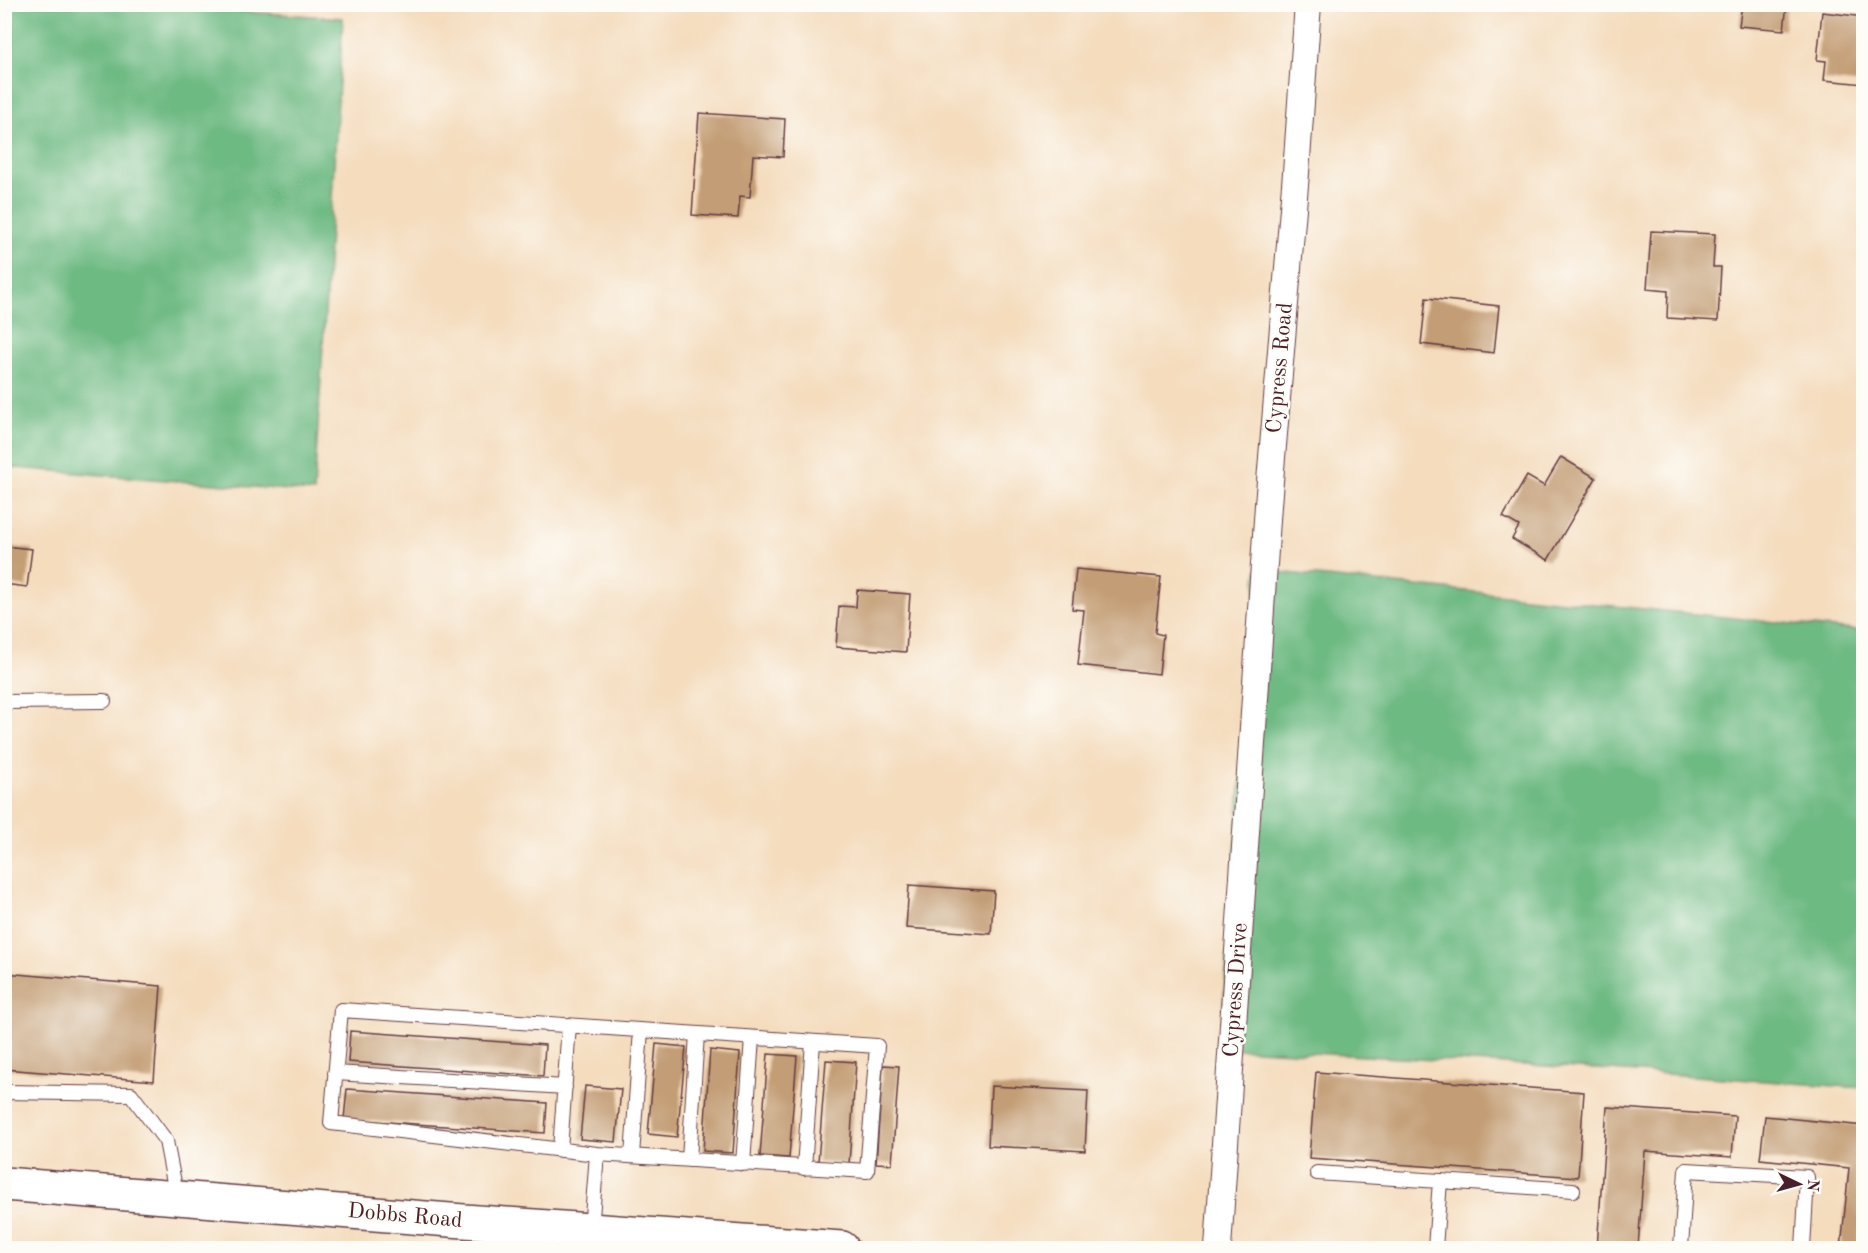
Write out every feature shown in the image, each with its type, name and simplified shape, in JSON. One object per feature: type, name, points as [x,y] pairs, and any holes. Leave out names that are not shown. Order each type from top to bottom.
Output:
[{"type":"street","name":"Cypress Road","points":[[1253,732],[1267,517],[1308,4]]},
{"type":"street","name":"Cypress Drive","points":[[1218,1248],[1253,732]]},
{"type":"street","name":"Dobbs Road","points":[[4,1184],[842,1248]]},
{"type":"lane","points":[[4,702],[105,701]]},
{"type":"lane","points":[[341,1010],[641,1030],[877,1046],[867,1171],[597,1154],[332,1123],[341,1010]]},
{"type":"lane","points":[[560,1150],[569,1025]]},
{"type":"lane","points":[[632,1156],[641,1030]]},
{"type":"lane","points":[[688,1160],[697,1034]]},
{"type":"lane","points":[[743,1164],[752,1038]]},
{"type":"lane","points":[[804,1168],[813,1042]]},
{"type":"lane","points":[[335,1073],[565,1087]]},
{"type":"lane","points":[[4,1092],[131,1094],[166,1141],[177,1198]]},
{"type":"lane","points":[[591,1230],[597,1154]]},
{"type":"lane","points":[[1681,1248],[1686,1170],[1807,1177],[1803,1248]]},
{"type":"lane","points":[[1317,1173],[1573,1190]]},
{"type":"lane","points":[[1435,1248],[1440,1181]]},
{"type":"green space","points":[[4,5],[137,5],[343,18],[314,492],[5,467]]},
{"type":"green space","points":[[1257,570],[1863,631],[1863,1088],[1596,1069],[1220,1048]]},
{"type":"building","points":[[1742,4],[1787,4],[1784,30],[1739,26]]},
{"type":"building","points":[[1822,12],[1864,17],[1864,84],[1824,80],[1826,61],[1817,60]]},
{"type":"building","points":[[699,113],[785,119],[783,157],[753,155],[750,197],[740,196],[738,218],[692,215]]},
{"type":"building","points":[[1651,231],[1715,234],[1713,267],[1721,267],[1718,321],[1667,318],[1668,291],[1647,289]]},
{"type":"building","points":[[1426,298],[1499,306],[1494,353],[1421,344]]},
{"type":"building","points":[[1561,457],[1596,478],[1548,560],[1512,539],[1519,526],[1503,517],[1527,476],[1544,486]]},
{"type":"building","points":[[4,546],[32,549],[27,587],[4,584]]},
{"type":"building","points":[[1076,569],[1161,577],[1155,633],[1163,635],[1159,674],[1078,665],[1084,610],[1072,609]]},
{"type":"building","points":[[857,590],[910,594],[906,652],[836,647],[839,606],[856,607]]},
{"type":"building","points":[[909,885],[994,891],[991,934],[906,928]]},
{"type":"building","points":[[4,973],[161,986],[154,1081],[4,1069]]},
{"type":"building","points":[[350,1031],[545,1045],[543,1076],[348,1062]]},
{"type":"building","points":[[656,1044],[686,1047],[677,1137],[648,1134]]},
{"type":"building","points":[[710,1050],[740,1053],[733,1153],[703,1151]]},
{"type":"building","points":[[768,1054],[797,1056],[789,1158],[760,1156]]},
{"type":"building","points":[[826,1060],[856,1062],[849,1164],[818,1162]]},
{"type":"building","points":[[883,1065],[899,1066],[892,1164],[876,1163]]},
{"type":"building","points":[[1316,1072],[1584,1092],[1578,1177],[1309,1158]]},
{"type":"building","points":[[585,1086],[621,1089],[616,1142],[580,1139]]},
{"type":"building","points":[[991,1086],[1088,1091],[1085,1151],[988,1146]]},
{"type":"building","points":[[347,1089],[547,1103],[545,1133],[344,1119]]},
{"type":"building","points":[[1607,1107],[1735,1116],[1732,1157],[1645,1151],[1638,1248],[1597,1248]]},
{"type":"building","points":[[1765,1116],[1864,1126],[1864,1248],[1841,1248],[1849,1168],[1760,1159]]}]
